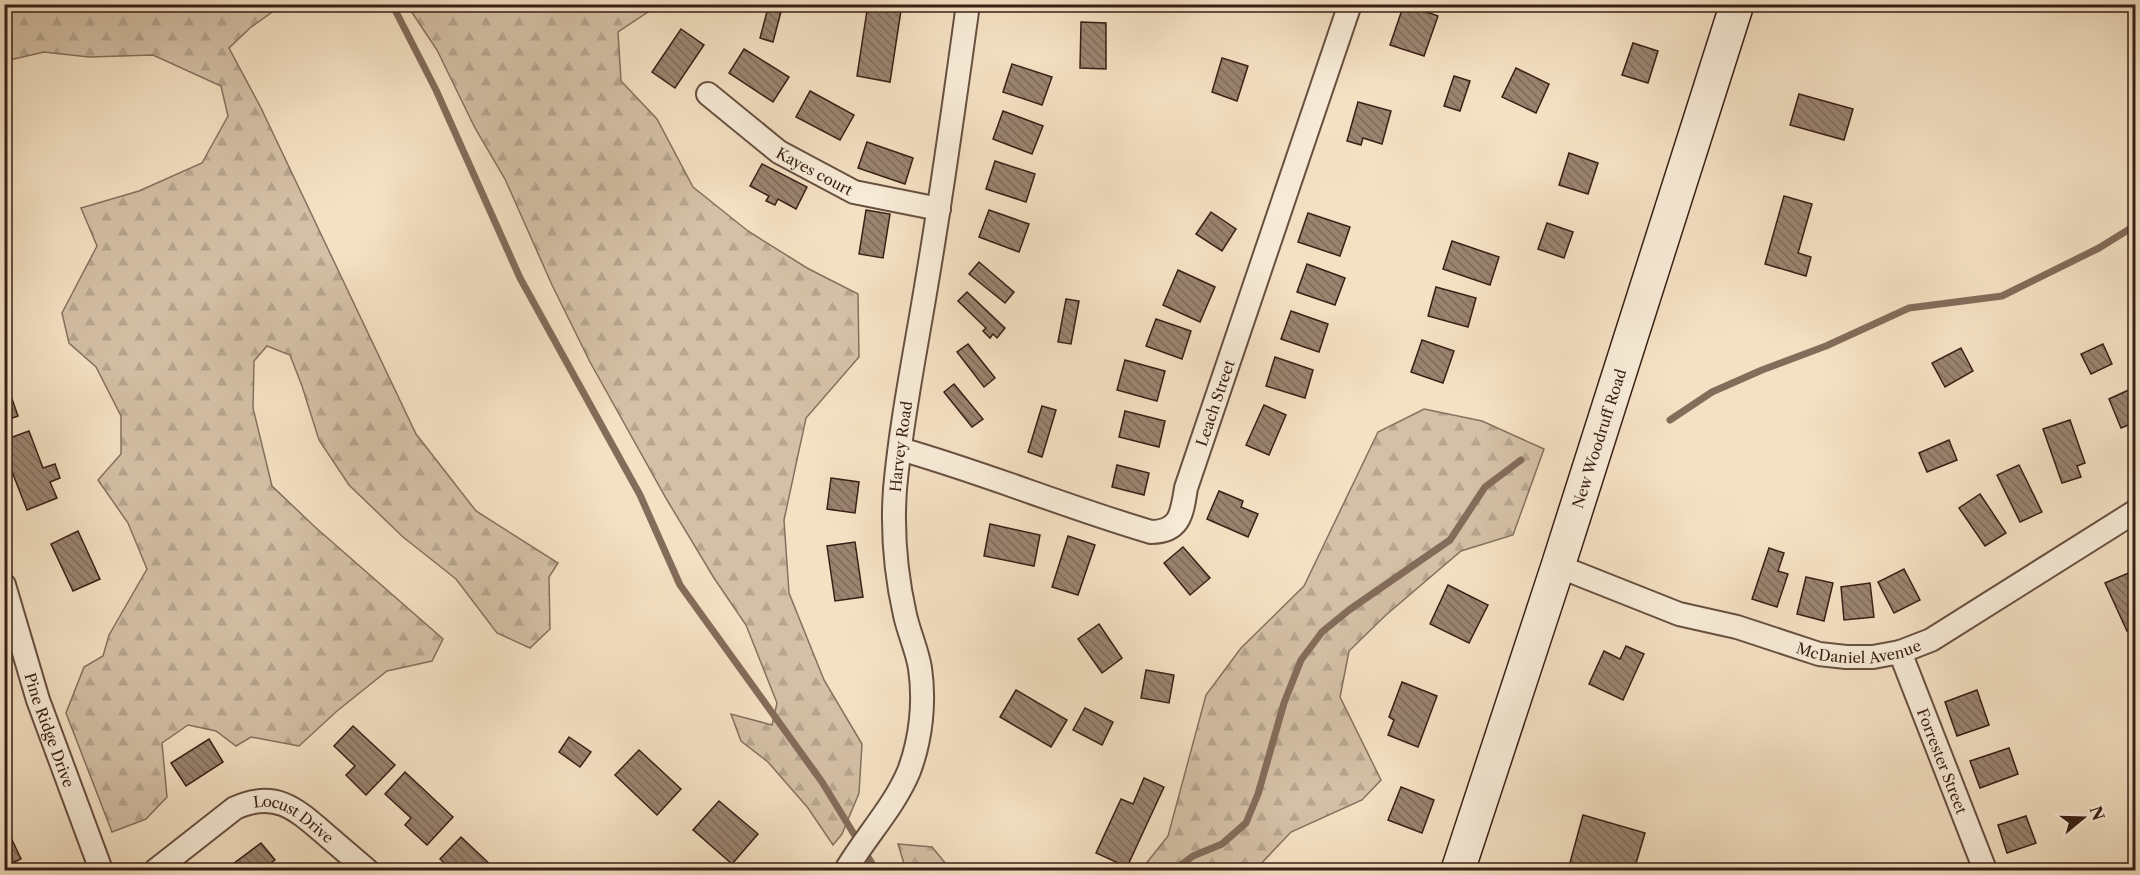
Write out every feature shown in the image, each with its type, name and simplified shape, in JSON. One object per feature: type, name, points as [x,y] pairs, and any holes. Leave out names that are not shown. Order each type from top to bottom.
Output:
[{"type":"main road","name":"New Woodruff Road","points":[[1458,870],[1558,566],[1737,4]]},
{"type":"street","name":"Harvey Road","points":[[849,866],[897,796],[909,769],[922,711],[919,667],[898,580],[895,491],[968,4]]},
{"type":"street","name":"Leach Street","points":[[900,449],[966,468],[1090,514],[1151,532],[1159,532],[1174,525],[1182,511],[1186,488],[1350,4]]},
{"type":"street","name":"Kayes court","points":[[708,94],[779,152],[854,192],[939,209]]},
{"type":"street","name":"McDaniel Avenue","points":[[1558,566],[1679,614],[1737,627],[1819,654],[1873,657],[1900,652],[1930,640],[2136,511]]},
{"type":"street","name":"Pine Ridge Drive","points":[[4,585],[38,700],[101,870]]},
{"type":"street","name":"Forrester Street","points":[[1900,652],[1985,870]]},
{"type":"street","name":"Locust Drive","points":[[156,870],[235,808],[248,802],[263,800],[277,801],[291,807],[368,870]]},
{"type":"green space","points":[[4,5],[282,5],[250,28],[229,48],[261,108],[416,434],[476,511],[558,563],[549,577],[550,629],[530,648],[497,633],[456,579],[403,537],[349,485],[319,440],[290,355],[267,346],[254,361],[253,408],[272,486],[315,527],[443,639],[432,661],[387,671],[337,711],[299,746],[251,737],[236,746],[216,731],[188,725],[162,743],[167,797],[146,819],[112,832],[66,713],[84,667],[103,656],[109,635],[147,569],[128,523],[98,480],[121,454],[121,416],[96,367],[69,343],[62,313],[97,246],[81,208],[139,191],[202,163],[228,116],[221,86],[153,55],[89,57],[44,52],[5,61]]},
{"type":"green space","points":[[407,5],[653,5],[651,10],[618,32],[621,81],[657,119],[693,187],[748,231],[807,268],[858,294],[859,357],[806,418],[784,520],[789,593],[824,680],[862,744],[859,793],[842,834],[833,845],[808,808],[768,762],[741,741],[731,714],[772,725],[777,703],[746,625],[714,578],[667,500],[590,362],[552,285],[505,179],[475,128],[437,50]]},
{"type":"green space","points":[[1424,409],[1482,421],[1544,449],[1513,535],[1461,551],[1386,615],[1349,651],[1340,697],[1381,780],[1362,800],[1291,832],[1255,870],[1141,870],[1168,836],[1206,695],[1241,648],[1304,586],[1378,432]]},
{"type":"green space","points":[[898,844],[932,847],[951,870],[906,870]]},
{"type":"building","points":[[769,4],[783,4],[773,42],[760,38]]},
{"type":"building","points":[[868,4],[902,4],[890,82],[857,76]]},
{"type":"building","points":[[1404,4],[1438,16],[1424,56],[1390,45]]},
{"type":"building","points":[[1081,22],[1106,23],[1106,69],[1080,68]]},
{"type":"building","points":[[681,29],[704,45],[675,88],[652,72]]},
{"type":"building","points":[[1633,43],[1658,51],[1648,83],[1622,75]]},
{"type":"building","points":[[744,49],[789,77],[773,102],[729,73]]},
{"type":"building","points":[[1222,58],[1248,66],[1237,101],[1212,92]]},
{"type":"building","points":[[1012,64],[1052,77],[1042,105],[1003,92]]},
{"type":"building","points":[[1516,68],[1549,84],[1536,113],[1502,97]]},
{"type":"building","points":[[1454,76],[1470,81],[1460,111],[1444,106]]},
{"type":"building","points":[[810,91],[854,115],[840,140],[796,117]]},
{"type":"building","points":[[1799,94],[1853,109],[1844,140],[1790,125]]},
{"type":"building","points":[[1358,102],[1391,111],[1382,144],[1363,138],[1361,145],[1347,141]]},
{"type":"building","points":[[1003,111],[1043,126],[1032,154],[993,139]]},
{"type":"building","points":[[867,142],[913,158],[905,184],[858,168]]},
{"type":"building","points":[[1569,153],[1598,163],[1588,194],[1559,185]]},
{"type":"building","points":[[995,161],[1035,174],[1026,202],[986,189]]},
{"type":"building","points":[[762,164],[807,187],[796,209],[778,199],[775,205],[766,201],[769,196],[750,186]]},
{"type":"building","points":[[1784,196],[1812,204],[1798,253],[1811,257],[1806,276],[1765,264]]},
{"type":"building","points":[[866,210],[890,214],[883,258],[859,254]]},
{"type":"building","points":[[989,210],[1029,224],[1019,252],[979,237]]},
{"type":"building","points":[[1211,212],[1236,229],[1222,251],[1196,234]]},
{"type":"building","points":[[1308,213],[1350,227],[1340,256],[1298,242]]},
{"type":"building","points":[[1547,223],[1573,232],[1564,258],[1538,249]]},
{"type":"building","points":[[1452,241],[1499,257],[1490,285],[1443,269]]},
{"type":"building","points":[[979,262],[1014,292],[1005,303],[969,274]]},
{"type":"building","points":[[1307,264],[1345,278],[1335,305],[1297,292]]},
{"type":"building","points":[[1178,270],[1215,287],[1200,322],[1163,305]]},
{"type":"building","points":[[1436,287],[1476,298],[1468,327],[1428,316]]},
{"type":"building","points":[[967,292],[1005,328],[997,338],[993,334],[990,338],[983,331],[986,328],[958,301]]},
{"type":"building","points":[[1066,299],[1079,301],[1071,344],[1058,342]]},
{"type":"building","points":[[1291,311],[1328,324],[1319,352],[1281,339]]},
{"type":"building","points":[[1156,319],[1191,331],[1182,359],[1146,346]]},
{"type":"building","points":[[1422,340],[1454,351],[1443,383],[1411,372]]},
{"type":"building","points":[[968,344],[995,378],[984,387],[957,352]]},
{"type":"building","points":[[2103,344],[2112,364],[2091,374],[2081,354]]},
{"type":"building","points":[[1961,348],[1973,371],[1945,387],[1932,363]]},
{"type":"building","points":[[1275,357],[1313,370],[1305,398],[1266,386]]},
{"type":"building","points":[[1125,360],[1165,371],[1157,401],[1117,390]]},
{"type":"building","points":[[4,376],[18,416],[4,421]]},
{"type":"building","points":[[954,384],[983,419],[972,427],[944,392]]},
{"type":"building","points":[[2133,388],[2136,393],[2136,422],[2121,428],[2109,399]]},
{"type":"building","points":[[1264,405],[1286,415],[1269,455],[1246,445]]},
{"type":"building","points":[[1042,406],[1056,410],[1042,457],[1028,452]]},
{"type":"building","points":[[1125,411],[1165,421],[1159,447],[1119,437]]},
{"type":"building","points":[[2070,420],[2085,463],[2077,466],[2081,477],[2062,483],[2043,429]]},
{"type":"building","points":[[29,431],[43,468],[55,464],[60,478],[50,482],[57,498],[27,510],[4,451],[4,440]]},
{"type":"building","points":[[1949,440],[1957,460],[1927,472],[1919,453]]},
{"type":"building","points":[[1117,465],[1149,473],[1144,495],[1112,487]]},
{"type":"building","points":[[2019,465],[2042,512],[2020,522],[1997,475]]},
{"type":"building","points":[[831,478],[859,482],[855,513],[827,509]]},
{"type":"building","points":[[1219,491],[1243,501],[1241,507],[1258,514],[1248,537],[1207,519]]},
{"type":"building","points":[[1980,494],[2006,533],[1985,546],[1959,508]]},
{"type":"building","points":[[990,524],[1040,535],[1034,566],[984,556]]},
{"type":"building","points":[[78,531],[100,579],[73,591],[51,544]]},
{"type":"building","points":[[1068,536],[1095,545],[1078,595],[1052,587]]},
{"type":"building","points":[[855,542],[863,597],[835,601],[827,546]]},
{"type":"building","points":[[1183,547],[1210,578],[1190,595],[1164,563]]},
{"type":"building","points":[[1769,548],[1784,553],[1778,571],[1788,574],[1777,607],[1752,599]]},
{"type":"building","points":[[1904,569],[1920,600],[1894,613],[1878,582]]},
{"type":"building","points":[[2131,572],[2136,583],[2136,627],[2127,631],[2105,583]]},
{"type":"building","points":[[1806,577],[1833,583],[1824,621],[1797,614]]},
{"type":"building","points":[[1870,583],[1874,617],[1844,620],[1841,587]]},
{"type":"building","points":[[1448,585],[1488,605],[1469,643],[1430,624]]},
{"type":"building","points":[[1099,624],[1122,658],[1102,673],[1078,639]]},
{"type":"building","points":[[1626,646],[1644,654],[1623,700],[1589,684],[1604,651],[1620,659]]},
{"type":"building","points":[[1146,670],[1174,675],[1169,703],[1141,698]]},
{"type":"building","points":[[1402,682],[1437,696],[1418,747],[1388,735],[1394,720],[1389,717]]},
{"type":"building","points":[[1016,690],[1067,720],[1051,747],[1000,717]]},
{"type":"building","points":[[1977,690],[1989,725],[1957,736],[1945,702]]},
{"type":"building","points":[[1085,708],[1113,722],[1102,745],[1073,730]]},
{"type":"building","points":[[353,726],[395,765],[366,795],[346,775],[355,766],[334,746]]},
{"type":"building","points":[[569,737],[591,752],[580,767],[559,752]]},
{"type":"building","points":[[209,739],[223,762],[186,786],[171,763]]},
{"type":"building","points":[[2009,748],[2018,774],[1980,788],[1970,761]]},
{"type":"building","points":[[639,750],[681,789],[657,815],[615,775]]},
{"type":"building","points":[[405,772],[453,817],[427,845],[405,825],[411,818],[385,794]]},
{"type":"building","points":[[1144,778],[1164,787],[1127,867],[1096,853],[1121,799],[1133,804]]},
{"type":"building","points":[[1401,787],[1434,800],[1422,833],[1388,820]]},
{"type":"building","points":[[719,801],[758,834],[732,864],[693,830]]},
{"type":"building","points":[[1583,815],[1645,833],[1634,870],[1568,870]]},
{"type":"building","points":[[2026,816],[2036,843],[2007,853],[1998,825]]},
{"type":"building","points":[[4,823],[21,859],[6,866],[4,863]]},
{"type":"building","points":[[461,837],[496,870],[452,870],[440,859]]},
{"type":"building","points":[[261,843],[275,860],[262,870],[225,870]]},
{"type":"waterway","points":[[392,4],[436,90],[520,278],[640,495],[680,585],[822,782],[876,870]]},
{"type":"waterway","points":[[1670,420],[1712,392],[1826,346],[1909,308],[2002,296],[2099,248],[2136,225]]},
{"type":"waterway","points":[[1174,870],[1193,856],[1222,844],[1246,823],[1258,794],[1284,703],[1301,660],[1322,632],[1349,610],[1450,540],[1485,487],[1521,460]]}]
